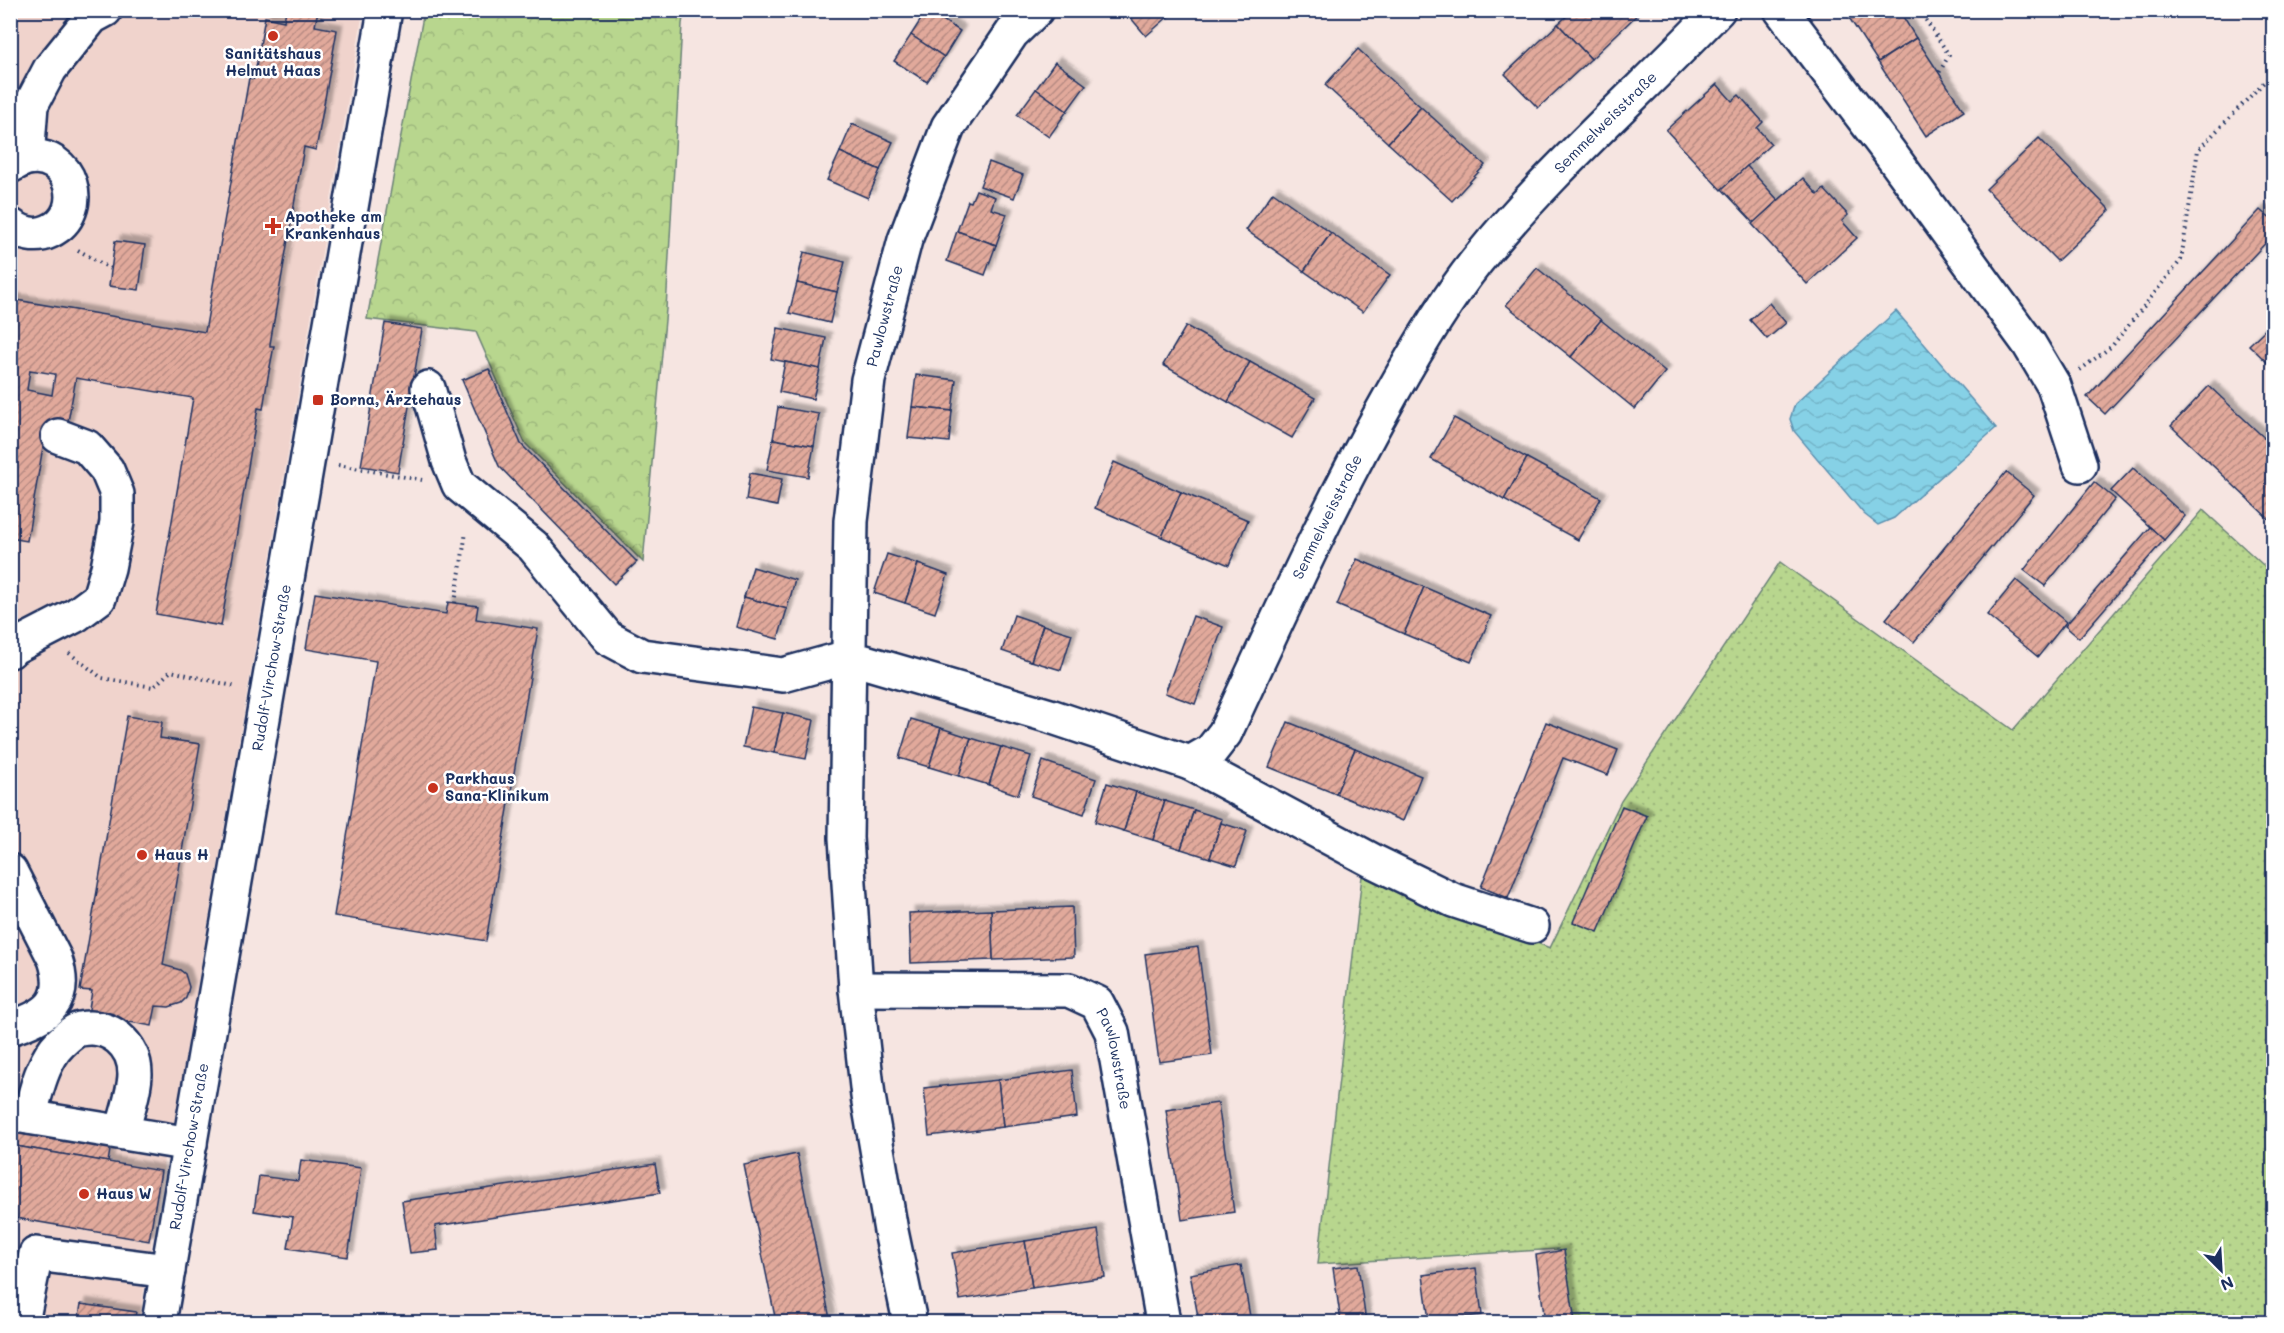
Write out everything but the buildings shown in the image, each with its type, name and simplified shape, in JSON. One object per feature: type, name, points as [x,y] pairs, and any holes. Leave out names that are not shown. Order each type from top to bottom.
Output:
[{"type":"street","points":[[10,225],[20,232],[33,235],[46,233],[66,218],[72,206],[71,187],[63,170],[46,160],[19,162],[31,105],[50,69],[92,17],[105,10]]},
{"type":"street","name":"Rudolf-Virchow-Straße","points":[[159,1323],[385,10]]},
{"type":"street","name":"Pawlowstraße","points":[[910,1323],[891,1231],[870,1108],[856,989],[846,838],[851,521],[868,380],[905,240],[948,128],[1012,33],[1036,10]]},
{"type":"street","name":"Semmelweisstraße","points":[[1190,763],[1211,751],[1225,733],[1322,525],[1367,437],[1417,348],[1475,263],[1536,194],[1718,10]]},
{"type":"street","points":[[1781,10],[2029,344],[2054,386],[2080,465]]},
{"type":"street","points":[[428,388],[449,461],[459,485],[533,546],[608,638],[642,656],[783,675],[848,657],[1050,716],[1190,763],[1375,862],[1453,900],[1533,926]]},
{"type":"street","points":[[10,651],[76,615],[99,598],[108,568],[117,522],[117,494],[107,470],[87,447],[58,436]]},
{"type":"street","points":[[10,871],[55,959],[59,972],[59,987],[51,1008],[42,1016],[10,1028]]},
{"type":"street","name":"Pawlowstraße","points":[[856,989],[1069,990],[1096,1003],[1112,1032],[1163,1323]]},
{"type":"street","points":[[122,1132],[135,1074],[131,1050],[118,1036],[99,1029],[77,1029],[56,1048],[20,1116],[190,1144]]},
{"type":"street","points":[[22,1323],[36,1254],[168,1271]]},
{"type":"path","points":[[1919,10],[1949,55],[1939,73]]},
{"type":"path","points":[[2054,386],[2088,365],[2112,346],[2181,260],[2198,150],[2274,72]]},
{"type":"path","points":[[334,464],[398,476]]},
{"type":"path","points":[[455,603],[472,496]]},
{"type":"path","points":[[50,628],[72,657],[102,678],[153,687],[171,671],[267,694]]},
{"type":"shaded area","points":[[10,11],[363,11],[172,1135],[166,1134],[163,1169],[139,1322],[11,1322]]},
{"type":"green space","points":[[424,11],[684,11],[666,309],[643,562],[525,443],[476,332],[367,319]]},
{"type":"green space","points":[[2203,510],[2273,574],[2273,1322],[1572,1322],[1558,1249],[1318,1264],[1362,876],[1550,948],[1621,801],[1780,562],[2013,730]]},
{"type":"water","points":[[1896,311],[1996,428],[1894,518],[1878,525],[1864,514],[1794,431],[1790,419],[1795,404]]},
{"type":"place","name":"Sanitätshaus Helmut Haas","points":[[273,36]]},
{"type":"place","name":"Apotheke am Krankenhaus","points":[[273,226]]},
{"type":"place","name":"Borna, Ärztehaus","points":[[318,400]]},
{"type":"place","name":"Parkhaus Sana-Klinikum","points":[[433,788]]},
{"type":"place","name":"Haus H","points":[[142,855]]},
{"type":"place","name":"Haus W","points":[[84,1194]]}]
